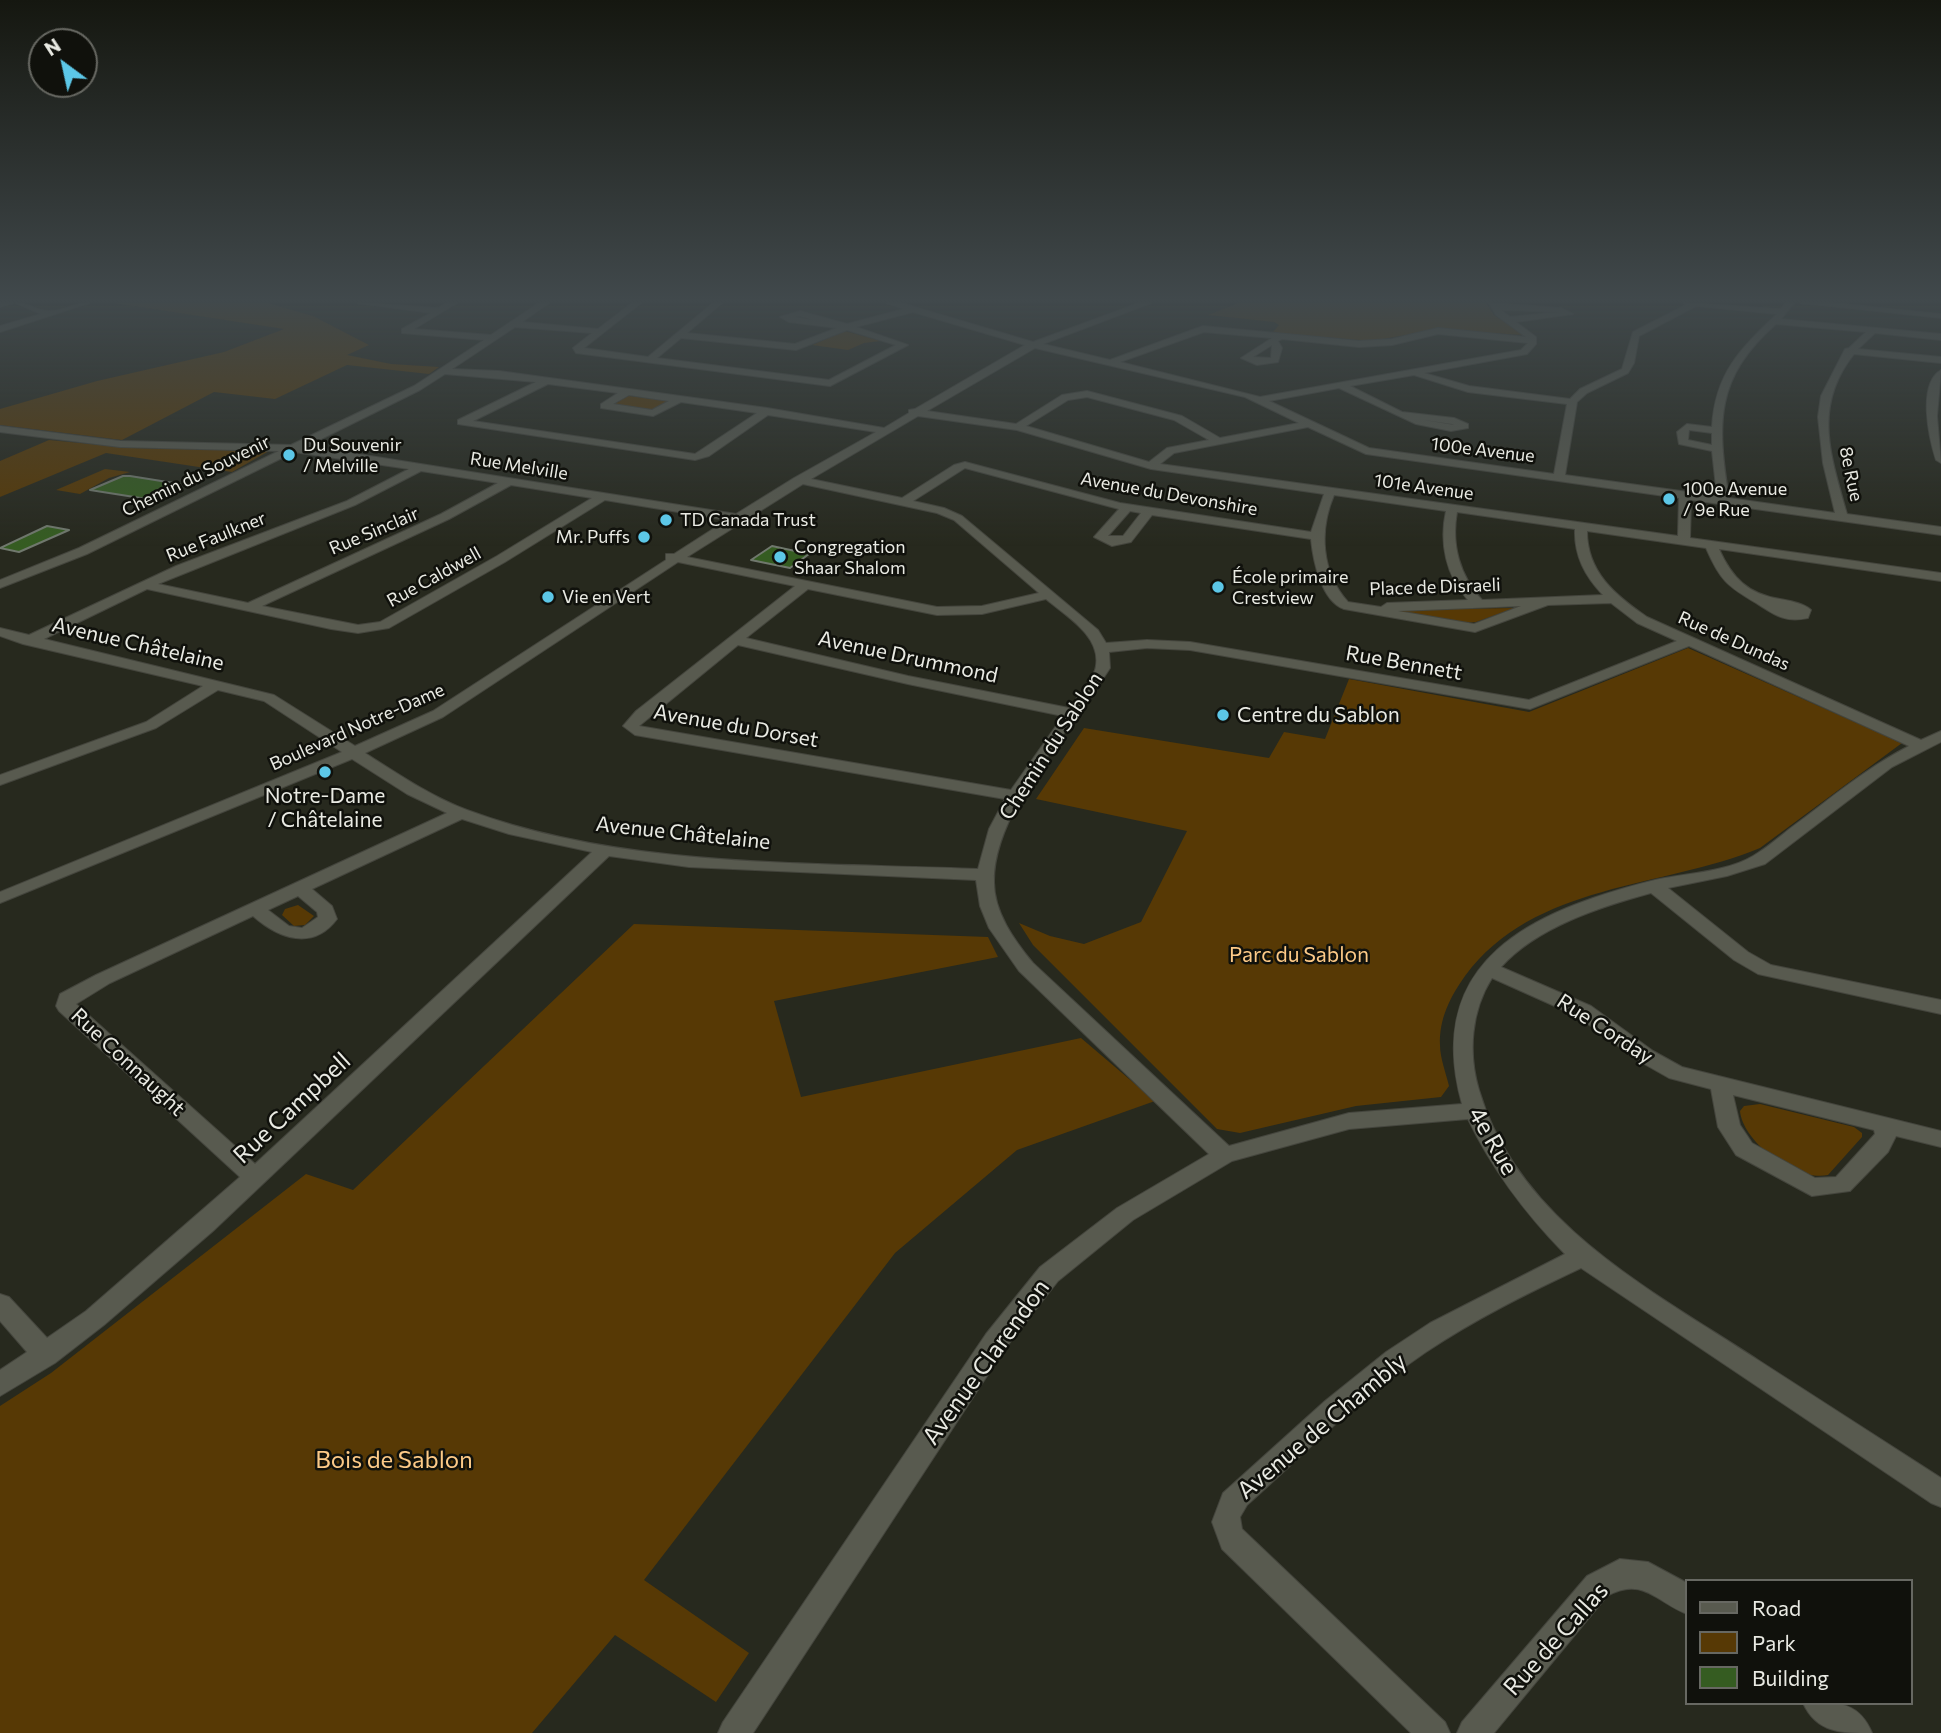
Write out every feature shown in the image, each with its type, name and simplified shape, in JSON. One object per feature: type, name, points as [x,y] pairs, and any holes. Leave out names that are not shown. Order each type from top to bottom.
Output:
[{"type":"street","name":"Chemin du Souvenir","points":[[0,584],[83,551],[423,384]]},
{"type":"street","points":[[541,384],[462,421],[695,457],[705,454],[767,411]]},
{"type":"street","points":[[568,384],[767,411],[881,430]]},
{"type":"street","name":"Boulevard Notre-Dame","points":[[0,898],[348,750],[436,702],[732,517],[959,384]]},
{"type":"street","name":"100e Avenue","points":[[1197,384],[1260,400],[1366,451],[1559,477],[1685,498],[1941,531]]},
{"type":"street","points":[[1260,400],[1354,384]]},
{"type":"street","points":[[1452,384],[1468,389],[1572,402]]},
{"type":"street","points":[[1559,477],[1572,402],[1579,392],[1596,384]]},
{"type":"street","points":[[1723,384],[1715,430],[1724,503]]},
{"type":"street","name":"8e Rue","points":[[1827,384],[1822,402],[1822,428],[1842,518]]},
{"type":"street","points":[[1938,384],[1933,398],[1932,430],[1941,460]]},
{"type":"street","points":[[1342,386],[1424,425],[1453,428],[1464,426],[1454,421],[1403,415]]},
{"type":"street","points":[[627,392],[604,406],[653,413],[680,399]]},
{"type":"street","points":[[1018,427],[1065,397],[1087,394],[1178,418],[1219,440]]},
{"type":"street","name":"101e Avenue","points":[[911,412],[1018,427],[1151,466],[1941,577]]},
{"type":"street","points":[[1151,466],[1171,450],[1309,424]]},
{"type":"street","points":[[1715,430],[1687,427],[1682,432],[1683,442],[1717,449]]},
{"type":"street","name":"Rue Melville","points":[[0,429],[120,444],[294,448],[732,517]]},
{"type":"street","name":"Avenue du Devonshire","points":[[904,502],[965,465],[1064,494],[1127,508],[1317,536]]},
{"type":"street","name":"Rue Faulkner","points":[[28,641],[145,585],[351,503],[418,468]]},
{"type":"street","name":"Chemin du Sablon","points":[[797,479],[904,502],[958,518],[1093,634],[1102,648],[1103,668],[1016,796],[991,845],[985,875],[996,921],[1017,957],[1225,1155]]},
{"type":"street","name":"Rue Sinclair","points":[[252,606],[307,578],[434,525],[508,482]]},
{"type":"street","points":[[1330,492],[1317,536],[1325,571],[1336,597],[1344,605],[1355,608]]},
{"type":"street","name":"Rue Caldwell","points":[[145,585],[344,627],[358,629],[384,625],[602,498]]},
{"type":"street","points":[[1684,540],[1685,498]]},
{"type":"street","points":[[1127,508],[1100,537],[1112,542],[1127,539],[1149,511]]},
{"type":"street","points":[[1452,508],[1447,542],[1460,576],[1478,603]]},
{"type":"street","name":"Rue de Dundas","points":[[1581,526],[1583,559],[1612,599],[1642,620],[1919,745]]},
{"type":"street","points":[[1710,544],[1731,582],[1760,600]]},
{"type":"street","points":[[670,557],[937,611],[982,610],[1048,595]]},
{"type":"street","name":"Avenue du Dorset","points":[[805,585],[641,714],[631,726],[635,730],[1016,796]]},
{"type":"street","name":"Place de Disraeli","points":[[1355,608],[1612,599]]},
{"type":"street","name":"Place de Disraeli","points":[[1355,608],[1475,628],[1547,601]]},
{"type":"street","name":"Avenue Châtelaine","points":[[0,632],[277,702],[413,791],[461,813],[515,830],[605,850],[710,863],[985,875]]},
{"type":"street","name":"Avenue Drummond","points":[[736,640],[908,680],[1073,713]]},
{"type":"street","name":"Rue Bennett","points":[[1102,648],[1147,644],[1191,646],[1530,705],[1687,642]]},
{"type":"street","points":[[2,776],[151,725],[215,685]]},
{"type":"street","name":"4e Rue","points":[[1941,736],[1885,764],[1759,860],[1740,869],[1654,886],[1531,934],[1506,949],[1489,968],[1466,1012],[1462,1063],[1473,1111],[1500,1160],[1546,1219],[1583,1256],[1941,1493]]},
{"type":"street","name":"Boulevard Notre-Dame","points":[[0,884],[348,750]]},
{"type":"street","name":"Rue Connaught","points":[[256,1178],[66,1006],[66,999],[461,813]]},
{"type":"street","name":"Rue Campbell","points":[[0,1385],[46,1355],[105,1309],[256,1178],[605,850]]},
{"type":"street","points":[[1654,886],[1741,956],[1765,970],[1941,1007]]},
{"type":"street","points":[[256,909],[282,933],[301,934],[318,928],[328,919],[326,910],[301,889]]},
{"type":"street","name":"Rue Corday","points":[[1489,968],[1584,1011],[1669,1070],[1722,1086],[1941,1139]]},
{"type":"street","points":[[1722,1086],[1729,1127],[1744,1149],[1812,1187],[1842,1185],[1880,1146],[1886,1135],[1884,1125]]},
{"type":"street","name":"Avenue Clarendon","points":[[734,1733],[995,1342],[1049,1275],[1125,1213],[1225,1155],[1349,1121],[1473,1111]]},
{"type":"street","name":"Avenue de Chambly","points":[[1434,1733],[1232,1539],[1224,1519],[1227,1509],[1237,1496],[1334,1409],[1397,1358],[1486,1306],[1583,1256]]},
{"type":"street","points":[[0,1304],[46,1355]]},
{"type":"street","name":"Rue de Callas","points":[[1474,1733],[1597,1586],[1620,1573],[1648,1576],[1686,1598]]},
{"type":"street","points":[[1821,1705],[1856,1733]]},
{"type":"green space","points":[[87,384],[307,384],[275,399],[214,392],[122,440],[0,425],[0,409]]},
{"type":"green space","points":[[630,395],[669,401],[650,411],[612,405]]},
{"type":"green space","points":[[49,440],[132,448],[269,451],[232,472],[106,453],[0,497],[0,461]]},
{"type":"green space","points":[[105,469],[130,472],[109,478],[80,494],[56,490]]},
{"type":"green space","points":[[1515,608],[1476,622],[1465,623],[1392,610]]},
{"type":"green space","name":"Parc du Sablon","points":[[1688,648],[1902,743],[1760,848],[1563,905],[1527,922],[1494,945],[1465,976],[1441,1026],[1442,1060],[1449,1086],[1441,1097],[1356,1106],[1240,1133],[1217,1129],[1033,945],[1019,923],[1050,936],[1084,944],[1141,922],[1187,831],[1036,799],[1084,728],[1269,758],[1284,732],[1325,739],[1349,679],[1529,712]]},
{"type":"green space","points":[[298,905],[314,916],[305,925],[294,926],[282,915],[285,909]]},
{"type":"green space","name":"Bois de Sablon","points":[[634,924],[988,937],[998,957],[774,1001],[801,1097],[1081,1038],[1155,1101],[1017,1150],[895,1253],[644,1580],[749,1653],[716,1702],[615,1635],[532,1733],[0,1733],[0,1406],[51,1373],[306,1174],[353,1190]]},
{"type":"green space","points":[[1760,1104],[1854,1127],[1862,1133],[1862,1137],[1828,1175],[1815,1176],[1802,1172],[1774,1158],[1761,1147],[1743,1123],[1740,1111],[1744,1106]]},
{"type":"building","points":[[123,476],[180,484],[147,499],[90,490]]},
{"type":"building","points":[[47,526],[69,530],[19,552],[0,548]]},
{"type":"building","name":"Congregation Shaar Shalom","points":[[772,546],[809,554],[790,568],[751,560]]},
{"type":"place","name":"Du Souvenir / Melville","points":[[289,455]]},
{"type":"place","name":"100e Avenue / 9e Rue","points":[[1669,499]]},
{"type":"place","name":"TD Canada Trust","points":[[666,520]]},
{"type":"place","name":"Mr. Puffs","points":[[644,537]]},
{"type":"place","name":"Congregation Shaar Shalom","points":[[780,557]]},
{"type":"place","name":"École primaire Crestview","points":[[1218,587]]},
{"type":"place","name":"Vie en Vert","points":[[548,597]]},
{"type":"place","name":"Centre du Sablon","points":[[1223,715]]},
{"type":"place","name":"Notre-Dame / Châtelaine","points":[[325,772]]}]
